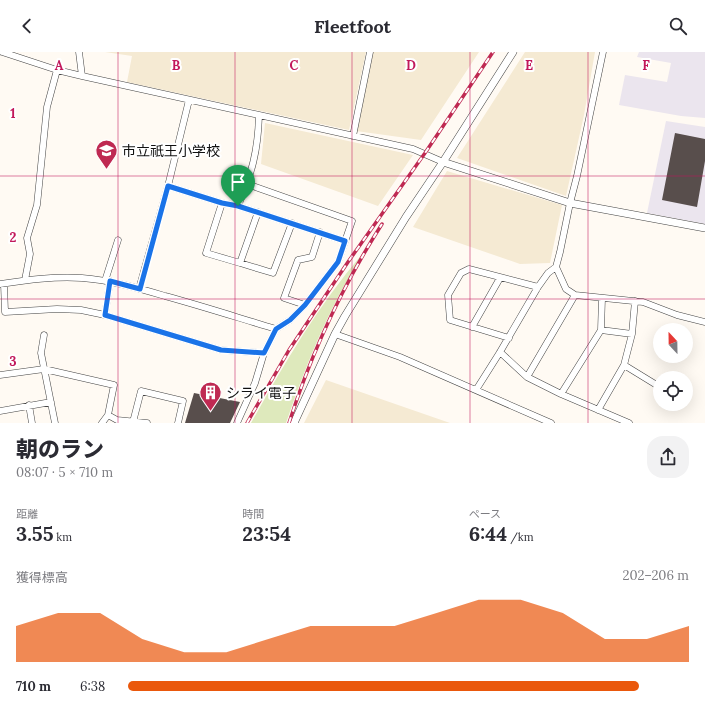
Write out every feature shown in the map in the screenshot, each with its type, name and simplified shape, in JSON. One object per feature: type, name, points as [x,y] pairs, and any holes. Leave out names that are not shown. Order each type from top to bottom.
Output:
[{"type":"street","points":[[2,52],[57,70],[82,76],[413,149],[443,162],[570,203],[705,228]]},
{"type":"street","points":[[80,52],[82,76]]},
{"type":"street","points":[[353,136],[370,52]]},
{"type":"street","points":[[294,423],[335,334],[406,216],[427,183],[443,162],[513,52]]},
{"type":"street","points":[[476,390],[509,338],[538,287],[548,273],[556,267],[603,52]]},
{"type":"street","points":[[25,280],[30,254],[27,238],[37,205],[47,107],[57,70]]},
{"type":"street","points":[[140,289],[190,100]]},
{"type":"street","points":[[238,206],[255,161],[259,136],[259,115]]},
{"type":"street","points":[[237,423],[256,383],[264,353],[276,329],[290,320],[305,305],[338,262],[352,221],[247,184]]},
{"type":"street","points":[[168,186],[222,203],[258,212],[345,241]]},
{"type":"street","points":[[222,203],[206,253],[273,273],[292,223]]},
{"type":"street","points":[[240,263],[258,212]]},
{"type":"street","points":[[305,305],[284,298],[298,260],[312,257],[320,232]]},
{"type":"street","points":[[105,315],[108,281],[118,240]]},
{"type":"street","points":[[556,267],[566,289],[575,295],[643,302],[678,315],[705,322]]},
{"type":"street","points":[[509,338],[450,320],[448,295],[461,272],[469,270],[538,287]]},
{"type":"street","points":[[264,353],[221,350],[105,315],[81,310],[69,309],[5,312],[2,284],[25,280],[60,278],[81,278],[108,281],[276,329]]},
{"type":"street","points":[[472,327],[500,278]]},
{"type":"street","points":[[527,377],[575,295]]},
{"type":"street","points":[[561,394],[600,330],[602,298]]},
{"type":"street","points":[[598,410],[624,365],[632,334],[635,301]]},
{"type":"street","points":[[600,330],[632,334]]},
{"type":"street","points":[[335,334],[400,357],[551,423]]},
{"type":"street","points":[[44,335],[41,353],[55,423]]},
{"type":"street","points":[[500,352],[527,377],[561,394],[629,423]]},
{"type":"street","points":[[624,365],[653,383]]},
{"type":"street","points":[[0,376],[44,369],[114,384],[108,415],[102,423]]},
{"type":"street","points":[[133,422],[141,390],[183,401],[178,423]]},
{"type":"street","points":[[0,411],[51,402]]},
{"type":"street","points":[[29,406],[32,423]]},
{"type":"street","points":[[108,415],[117,420],[147,423]]},
{"type":"shaded area","points":[[105,52],[366,52],[349,130],[127,82],[132,56]]},
{"type":"shaded area","points":[[373,52],[479,52],[421,140],[356,131]]},
{"type":"shaded area","points":[[525,52],[595,52],[584,115],[566,196],[457,158]]},
{"type":"shaded area","points":[[639,52],[705,52],[705,118],[681,116],[619,105],[625,75],[667,82],[671,63],[637,57]]},
{"type":"shaded area","points":[[666,121],[705,127],[705,224],[647,213]]},
{"type":"shaded area","points":[[265,123],[413,155],[378,206],[261,164]]},
{"type":"shaded area","points":[[447,171],[562,205],[550,263],[520,264],[413,227]]},
{"type":"shaded area","points":[[326,380],[450,423],[304,423]]},
{"type":"green space","points":[[364,252],[340,293],[320,335],[286,423],[251,423],[289,357],[317,313]]},
{"type":"building","points":[[675,133],[705,139],[705,161],[697,207],[662,200]]},
{"type":"building","name":"シライ電子","points":[[194,393],[240,402],[230,423],[185,423]]},
{"type":"railway","points":[[247,423],[289,350],[493,52]]},
{"type":"railway","points":[[289,423],[307,371],[329,320],[354,271],[382,224]]},
{"type":"place","name":"市立祇王小学校","points":[[106,170]]},
{"type":"place","name":"シライ電子","points":[[211,412]]},
{"type":"route","points":[[168,186],[222,203],[238,206],[345,241],[338,262],[305,305],[290,320],[276,329],[264,353],[221,350],[105,315],[110,281],[140,289],[168,186]]}]
